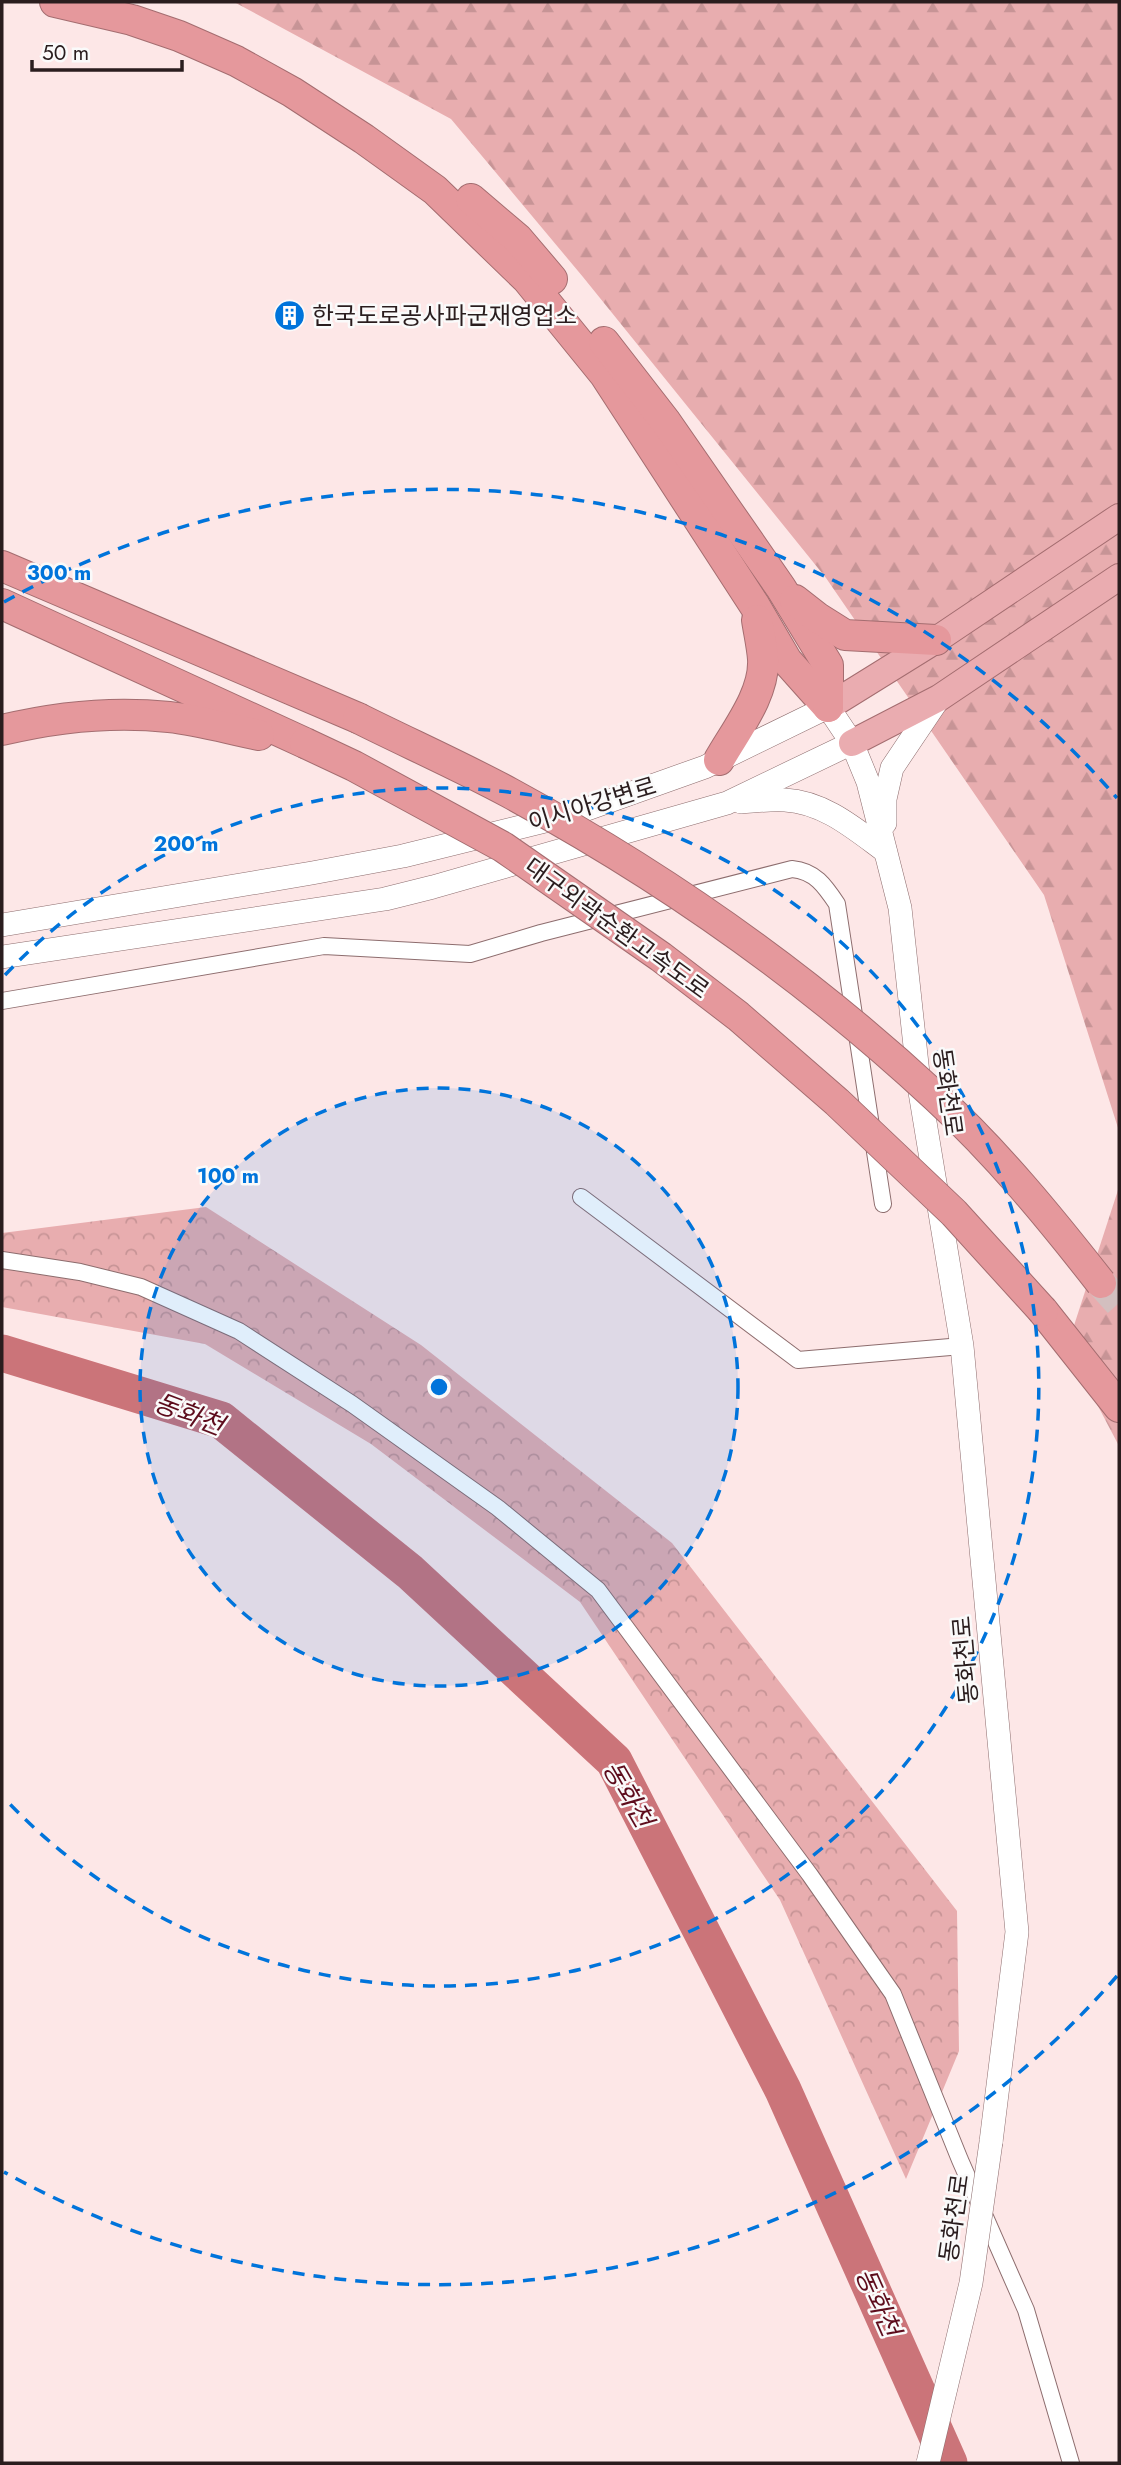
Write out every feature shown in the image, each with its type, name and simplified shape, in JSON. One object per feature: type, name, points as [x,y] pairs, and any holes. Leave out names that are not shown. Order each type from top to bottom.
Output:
[{"type":"highway","points":[[55,2],[132,20],[236,61],[292,92],[435,190],[527,279],[591,357],[755,606],[787,661],[828,707]]},
{"type":"highway","points":[[119,2],[203,31],[263,56],[335,97],[419,155],[518,239],[583,315],[666,422],[781,588],[828,665],[828,707]]},
{"type":"highway","name":"이시아강변로","points":[[828,707],[936,640],[1119,517]]},
{"type":"highway","points":[[2,566],[358,718],[509,793],[642,870],[734,933],[837,1010],[937,1097],[1058,1228],[1101,1283]]},
{"type":"highway","name":"이시아강변로","points":[[852,743],[939,698],[1119,577]]},
{"type":"highway","points":[[781,588],[818,618],[845,635],[936,640]]},
{"type":"highway","name":"대구외곽순환고속도로","points":[[2,604],[354,766],[503,847],[661,957],[738,1016],[837,1102],[954,1213],[1044,1311],[1119,1407]]},
{"type":"highway","points":[[719,760],[757,692],[762,674],[763,659],[755,606]]},
{"type":"highway","points":[[2,730],[35,722],[100,715],[141,715],[203,723],[304,743]]},
{"type":"main road","points":[[885,851],[885,799],[892,768],[939,698]]},
{"type":"main road","points":[[828,707],[852,743],[868,782],[885,851]]},
{"type":"main road","name":"이시아강변로","points":[[2,925],[403,856],[573,814],[719,760],[828,707]]},
{"type":"main road","name":"이시아강변로","points":[[2,957],[384,898],[433,887],[727,803],[852,743]]},
{"type":"main road","points":[[727,803],[785,800],[811,804],[842,819],[885,851]]},
{"type":"main road","name":"동화천로","points":[[885,851],[900,908],[920,1092],[962,1346],[1017,1933],[971,2284],[928,2463]]},
{"type":"street","points":[[2,1001],[324,946],[470,954],[541,933],[792,869],[805,870],[823,883],[837,904],[883,1204]]},
{"type":"street","points":[[581,1197],[798,1360],[962,1346]]},
{"type":"street","points":[[2,1260],[80,1272],[141,1287],[239,1331],[352,1404],[498,1508],[598,1590],[810,1875],[893,1994],[960,2160],[1026,2310],[1071,2463]]},
{"type":"green space","points":[[234,2],[1119,2],[1119,1131],[1044,895],[826,578],[583,277],[451,119]]},
{"type":"green space","points":[[1119,1187],[1119,1446],[1067,1347]]},
{"type":"green space","points":[[206,1207],[421,1345],[672,1543],[957,1911],[959,2051],[906,2179],[780,1900],[580,1602],[371,1444],[205,1344],[2,1307],[2,1233]]},
{"type":"waterway","name":"동화천","points":[[2,1353],[221,1420],[410,1572],[614,1761],[783,2090],[949,2463]]},
{"type":"tunnel","points":[[1101,1283],[1119,1303]]},
{"type":"place","name":"한국도로공사파군재영업소","points":[[289,315]]}]
